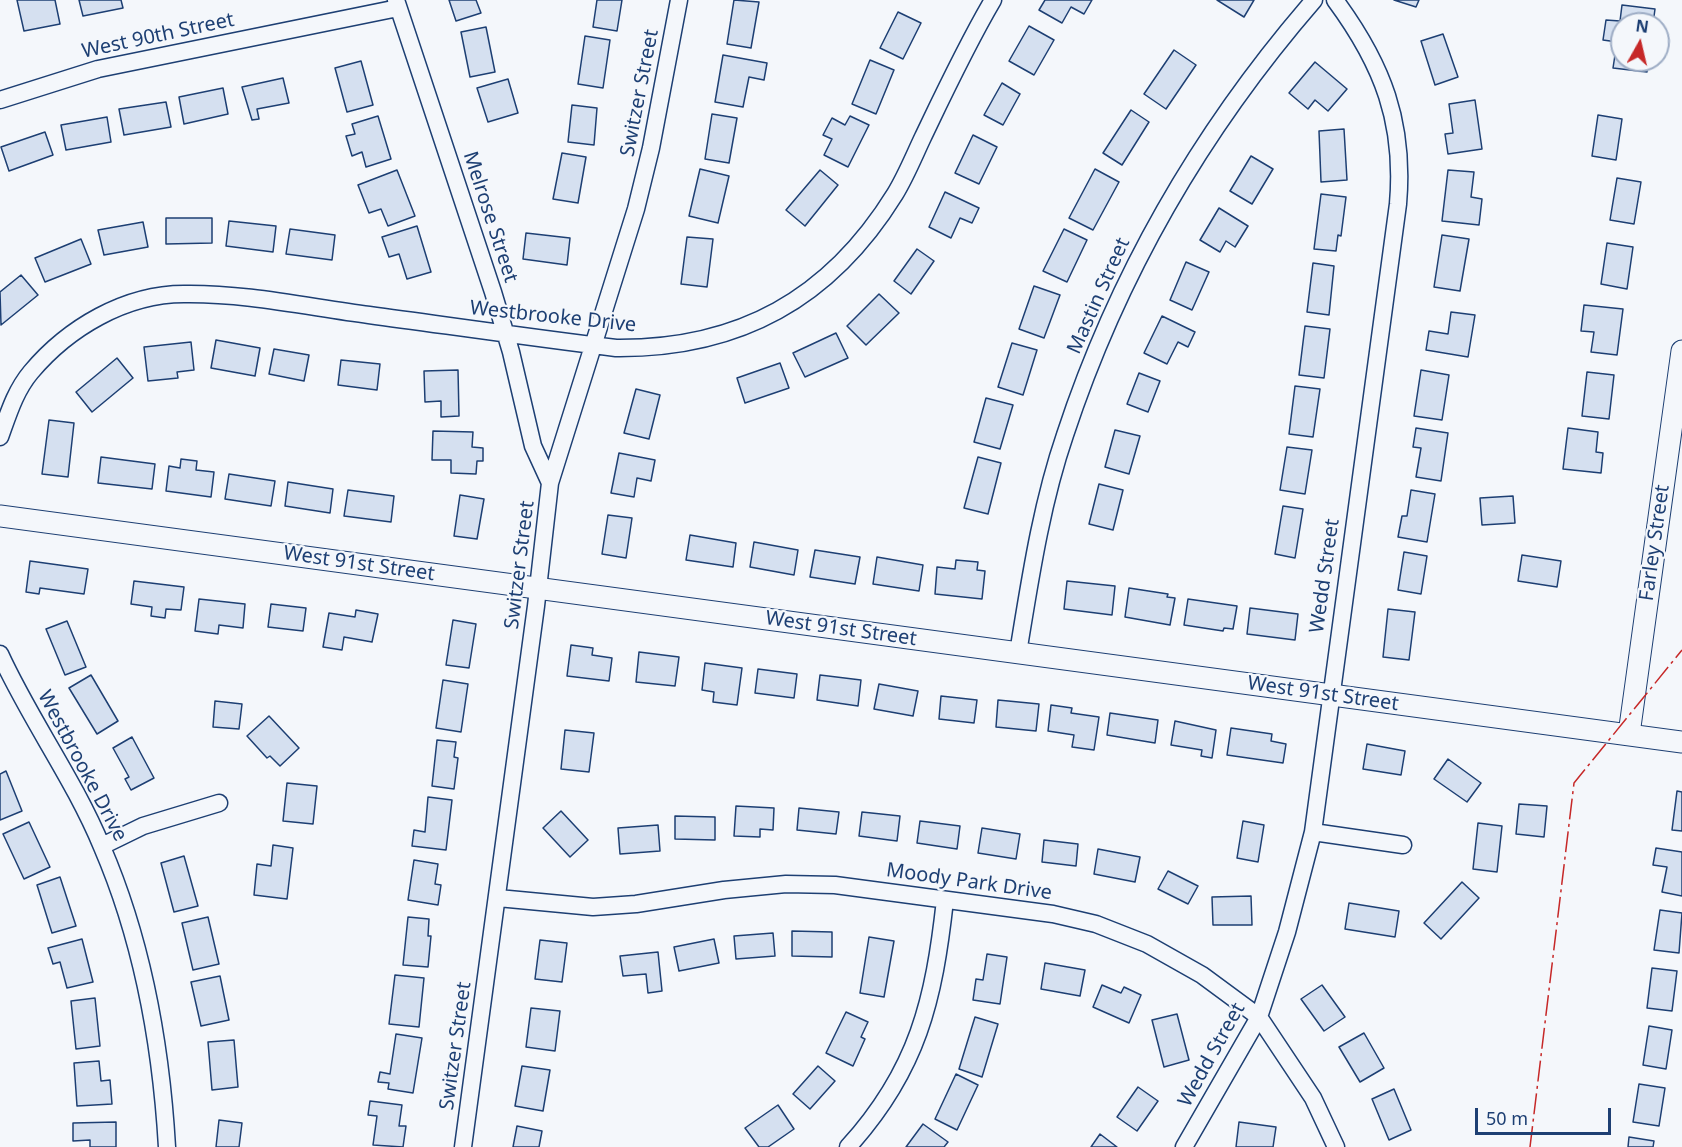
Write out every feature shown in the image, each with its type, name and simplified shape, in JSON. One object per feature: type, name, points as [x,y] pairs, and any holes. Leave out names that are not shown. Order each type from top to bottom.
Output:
[{"type":"street","name":"Switzer Street","points":[[463,1147],[539,588],[550,483],[636,208],[651,148],[679,0]]},
{"type":"street","name":"Westbrooke Drive","points":[[0,437],[14,398],[31,373],[68,336],[101,315],[148,298],[184,294],[235,297],[504,334],[649,349],[693,343],[732,332],[772,316],[808,294],[840,266],[870,231],[896,192],[993,0]]},
{"type":"street","name":"Mastin Street","points":[[1018,652],[1044,510],[1064,437],[1124,283],[1161,212],[1210,135],[1314,0]]},
{"type":"street","name":"Wedd Street","points":[[1184,1147],[1259,1017],[1287,933],[1313,832],[1400,182],[1398,138],[1390,102],[1376,63],[1358,31],[1335,0]]},
{"type":"street","name":"West 90th Street","points":[[0,100],[98,69],[397,4]]},
{"type":"street","name":"Melrose Street","points":[[397,4],[504,334],[533,446],[550,483]]},
{"type":"street","name":"Farley Street","points":[[1629,734],[1682,351]]},
{"type":"street","name":"West 91st Street","points":[[0,516],[1682,742]]},
{"type":"street","name":"Westbrooke Drive","points":[[0,654],[14,686],[64,770],[102,846],[128,917],[156,1034],[166,1147]]},
{"type":"street","points":[[102,846],[143,826],[219,803]]},
{"type":"street","points":[[1313,832],[1403,845]]},
{"type":"street","name":"Moody Park Drive","points":[[498,898],[593,907],[636,904],[724,890],[786,884],[835,885],[1053,914],[1096,924],[1147,944],[1202,975],[1259,1017],[1313,1098],[1336,1147]]},
{"type":"street","points":[[848,1147],[869,1124],[894,1087],[912,1052],[928,1008],[939,961],[945,900]]},
{"type":"building","points":[[17,0],[55,0],[60,24],[24,31]]},
{"type":"building","points":[[79,0],[121,0],[123,8],[83,16]]},
{"type":"building","points":[[449,0],[476,0],[481,13],[456,21]]},
{"type":"building","points":[[597,0],[622,0],[617,31],[593,27]]},
{"type":"building","points":[[734,0],[759,2],[751,48],[727,44]]},
{"type":"building","points":[[1045,0],[1092,0],[1084,14],[1071,7],[1062,23],[1039,10]]},
{"type":"building","points":[[1217,0],[1254,0],[1244,17]]},
{"type":"building","points":[[1394,0],[1419,0],[1416,7]]},
{"type":"building","points":[[1622,5],[1655,9],[1655,12],[1621,12]]},
{"type":"building","points":[[898,12],[921,23],[903,59],[880,48]]},
{"type":"building","points":[[1606,20],[1610,20],[1610,41],[1603,40]]},
{"type":"building","points":[[1029,26],[1054,40],[1034,75],[1009,61]]},
{"type":"building","points":[[486,27],[495,72],[470,77],[461,32]]},
{"type":"building","points":[[1443,34],[1458,77],[1435,85],[1421,41]]},
{"type":"building","points":[[585,36],[610,40],[603,88],[578,84]]},
{"type":"building","points":[[1174,50],[1196,65],[1166,109],[1144,94]]},
{"type":"building","points":[[723,55],[767,63],[764,80],[749,77],[743,107],[715,102]]},
{"type":"building","points":[[870,60],[894,70],[876,114],[852,104]]},
{"type":"building","points":[[361,61],[373,105],[347,112],[335,68]]},
{"type":"building","points":[[1315,62],[1347,89],[1328,111],[1315,100],[1308,109],[1289,93]]},
{"type":"building","points":[[283,78],[289,103],[257,109],[259,119],[252,120],[242,87]]},
{"type":"building","points":[[508,79],[518,113],[488,122],[477,88]]},
{"type":"building","points":[[1002,83],[1020,94],[1003,125],[984,115]]},
{"type":"building","points":[[223,88],[228,114],[184,124],[179,97]]},
{"type":"building","points":[[1475,100],[1482,149],[1448,154],[1445,134],[1453,133],[1449,104]]},
{"type":"building","points":[[166,102],[171,127],[124,135],[119,109]]},
{"type":"building","points":[[572,105],[597,108],[594,145],[568,142]]},
{"type":"building","points":[[1131,110],[1149,122],[1122,165],[1103,153]]},
{"type":"building","points":[[712,114],[737,118],[729,163],[705,159]]},
{"type":"building","points":[[1598,115],[1622,119],[1616,160],[1592,156]]},
{"type":"building","points":[[378,116],[391,159],[366,167],[362,152],[352,156],[346,136],[355,134],[352,124]]},
{"type":"building","points":[[850,116],[869,125],[848,167],[824,155],[832,139],[823,135],[832,118],[845,125]]},
{"type":"building","points":[[107,117],[111,142],[66,150],[61,125]]},
{"type":"building","points":[[1344,129],[1347,180],[1321,182],[1319,131]]},
{"type":"building","points":[[45,132],[53,155],[9,171],[1,147]]},
{"type":"building","points":[[973,135],[997,147],[979,184],[955,173]]},
{"type":"building","points":[[562,153],[586,157],[578,203],[553,199]]},
{"type":"building","points":[[1251,156],[1273,169],[1252,204],[1230,191]]},
{"type":"building","points":[[700,169],[729,176],[718,223],[689,216]]},
{"type":"building","points":[[1095,169],[1119,182],[1093,230],[1069,218]]},
{"type":"building","points":[[397,170],[415,216],[388,226],[381,209],[369,213],[358,185]]},
{"type":"building","points":[[820,170],[838,185],[805,226],[786,210]]},
{"type":"building","points":[[1448,170],[1474,172],[1471,197],[1482,199],[1479,225],[1442,221]]},
{"type":"building","points":[[1617,178],[1641,182],[1634,224],[1610,220]]},
{"type":"building","points":[[945,192],[979,208],[972,223],[960,218],[951,238],[929,227]]},
{"type":"building","points":[[1321,194],[1346,197],[1341,236],[1338,235],[1336,251],[1314,249]]},
{"type":"building","points":[[1219,208],[1248,226],[1235,247],[1226,241],[1220,252],[1200,240]]},
{"type":"building","points":[[166,218],[212,218],[212,243],[166,244]]},
{"type":"building","points":[[229,221],[276,226],[273,252],[226,246]]},
{"type":"building","points":[[143,222],[148,247],[104,255],[98,230]]},
{"type":"building","points":[[417,226],[431,272],[407,279],[399,254],[389,257],[382,237]]},
{"type":"building","points":[[290,229],[335,235],[332,260],[286,254]]},
{"type":"building","points":[[1064,229],[1087,240],[1067,282],[1043,271]]},
{"type":"building","points":[[526,233],[570,238],[567,265],[523,259]]},
{"type":"building","points":[[1442,235],[1469,239],[1460,291],[1434,287]]},
{"type":"building","points":[[687,237],[713,239],[707,287],[681,284]]},
{"type":"building","points":[[81,239],[91,264],[45,282],[35,258]]},
{"type":"building","points":[[1607,243],[1633,247],[1627,289],[1601,284]]},
{"type":"building","points":[[917,249],[934,261],[911,294],[894,281]]},
{"type":"building","points":[[1186,262],[1209,272],[1192,310],[1170,300]]},
{"type":"building","points":[[1313,263],[1334,266],[1329,315],[1307,312]]},
{"type":"building","points":[[21,275],[38,295],[1,325],[0,292]]},
{"type":"building","points":[[1034,286],[1060,295],[1044,338],[1019,329]]},
{"type":"building","points":[[879,294],[899,313],[866,345],[847,326]]},
{"type":"building","points":[[1584,305],[1623,309],[1617,355],[1591,352],[1594,332],[1581,331]]},
{"type":"building","points":[[1451,312],[1475,315],[1468,357],[1426,350],[1429,331],[1448,334]]},
{"type":"building","points":[[1162,316],[1195,332],[1188,347],[1178,342],[1167,364],[1144,353]]},
{"type":"building","points":[[1305,326],[1330,329],[1324,378],[1299,375]]},
{"type":"building","points":[[836,333],[848,358],[805,377],[793,353]]},
{"type":"building","points":[[216,340],[260,348],[255,376],[211,368]]},
{"type":"building","points":[[191,342],[194,370],[177,372],[178,378],[148,381],[144,347]]},
{"type":"building","points":[[1012,343],[1037,350],[1023,395],[998,387]]},
{"type":"building","points":[[274,349],[309,355],[304,381],[269,374]]},
{"type":"building","points":[[117,358],[133,378],[92,412],[76,392]]},
{"type":"building","points":[[341,360],[380,364],[377,390],[338,385]]},
{"type":"building","points":[[780,363],[789,388],[745,403],[737,378]]},
{"type":"building","points":[[458,370],[459,416],[441,417],[441,401],[425,402],[424,371]]},
{"type":"building","points":[[1421,370],[1449,375],[1442,420],[1414,416]]},
{"type":"building","points":[[1587,372],[1614,375],[1609,419],[1582,416]]},
{"type":"building","points":[[1139,373],[1160,381],[1148,412],[1127,404]]},
{"type":"building","points":[[1295,386],[1320,389],[1313,437],[1289,434]]},
{"type":"building","points":[[636,389],[660,395],[649,439],[624,433]]},
{"type":"building","points":[[986,398],[1013,405],[1000,449],[974,442]]},
{"type":"building","points":[[49,420],[74,423],[68,477],[42,474]]},
{"type":"building","points":[[1416,428],[1448,433],[1441,481],[1416,477],[1421,448],[1413,447]]},
{"type":"building","points":[[1568,428],[1598,432],[1596,452],[1603,453],[1601,473],[1563,469]]},
{"type":"building","points":[[1115,430],[1140,436],[1129,474],[1105,467]]},
{"type":"building","points":[[433,431],[473,432],[472,447],[483,448],[483,461],[477,461],[476,474],[451,473],[451,460],[432,460]]},
{"type":"building","points":[[1287,447],[1312,450],[1305,494],[1280,490]]},
{"type":"building","points":[[619,453],[655,460],[651,481],[637,478],[634,497],[611,493]]},
{"type":"building","points":[[101,457],[155,464],[152,489],[98,483]]},
{"type":"building","points":[[978,457],[1001,463],[988,514],[964,508]]},
{"type":"building","points":[[181,459],[197,461],[196,470],[214,472],[211,497],[166,491],[169,466],[180,468]]},
{"type":"building","points":[[229,474],[275,481],[271,506],[225,499]]},
{"type":"building","points":[[288,482],[333,489],[330,513],[285,506]]},
{"type":"building","points":[[1099,484],[1123,490],[1113,530],[1089,524]]},
{"type":"building","points":[[348,490],[394,496],[391,522],[344,516]]},
{"type":"building","points":[[1411,490],[1435,494],[1427,542],[1398,537],[1402,516],[1407,516]]},
{"type":"building","points":[[460,495],[484,499],[477,539],[454,536]]},
{"type":"building","points":[[1513,496],[1515,523],[1482,525],[1480,498]]},
{"type":"building","points":[[1283,506],[1303,509],[1295,558],[1275,554]]},
{"type":"building","points":[[608,515],[632,518],[626,558],[602,554]]},
{"type":"building","points":[[690,535],[736,543],[733,567],[686,560]]},
{"type":"building","points":[[754,542],[798,550],[794,575],[750,567]]},
{"type":"building","points":[[815,550],[860,557],[855,584],[810,577]]},
{"type":"building","points":[[1404,552],[1427,556],[1421,594],[1398,590]]},
{"type":"building","points":[[1522,555],[1561,561],[1557,587],[1518,581]]},
{"type":"building","points":[[877,557],[923,565],[919,591],[873,584]]},
{"type":"building","points":[[956,560],[978,562],[977,570],[985,571],[982,599],[935,594],[937,567],[955,569]]},
{"type":"building","points":[[30,561],[88,569],[84,594],[40,588],[39,594],[26,592]]},
{"type":"building","points":[[134,581],[184,587],[181,610],[166,609],[165,618],[151,616],[152,607],[131,604]]},
{"type":"building","points":[[1067,581],[1115,586],[1112,615],[1064,609]]},
{"type":"building","points":[[1129,588],[1168,594],[1167,597],[1175,598],[1170,625],[1125,617]]},
{"type":"building","points":[[199,599],[245,604],[243,628],[219,625],[218,634],[195,631]]},
{"type":"building","points":[[1188,599],[1237,606],[1233,629],[1224,628],[1223,631],[1184,625]]},
{"type":"building","points":[[271,604],[306,608],[303,631],[268,627]]},
{"type":"building","points":[[1250,608],[1298,614],[1295,640],[1247,634]]},
{"type":"building","points":[[1388,609],[1415,612],[1409,660],[1383,657]]},
{"type":"building","points":[[356,610],[378,614],[372,642],[344,637],[342,650],[323,647],[329,613],[355,617]]},
{"type":"building","points":[[453,620],[476,624],[469,668],[446,665]]},
{"type":"building","points":[[67,621],[86,667],[65,675],[46,629]]},
{"type":"building","points":[[571,645],[593,648],[592,655],[612,658],[609,681],[567,676]]},
{"type":"building","points":[[639,652],[679,657],[675,686],[636,682]]},
{"type":"building","points":[[705,663],[742,668],[737,705],[713,702],[714,692],[702,690]]},
{"type":"building","points":[[758,669],[797,674],[794,698],[755,693]]},
{"type":"building","points":[[91,675],[118,721],[97,734],[69,688]]},
{"type":"building","points":[[820,675],[861,680],[858,706],[817,700]]},
{"type":"building","points":[[443,680],[468,684],[461,732],[436,728]]},
{"type":"building","points":[[879,684],[918,691],[913,716],[874,709]]},
{"type":"building","points":[[941,696],[977,700],[974,723],[939,719]]},
{"type":"building","points":[[998,700],[1039,704],[1036,731],[996,727]]},
{"type":"building","points":[[215,701],[242,704],[239,729],[213,727]]},
{"type":"building","points":[[1051,705],[1072,708],[1071,713],[1099,717],[1094,750],[1072,747],[1074,735],[1048,731]]},
{"type":"building","points":[[1110,713],[1158,720],[1155,743],[1107,735]]},
{"type":"building","points":[[269,716],[299,748],[280,766],[270,756],[267,758],[247,736]]},
{"type":"building","points":[[1175,721],[1216,730],[1212,758],[1201,756],[1202,750],[1171,745]]},
{"type":"building","points":[[1231,728],[1272,734],[1271,741],[1286,744],[1283,763],[1227,755]]},
{"type":"building","points":[[565,730],[594,733],[589,772],[561,769]]},
{"type":"building","points":[[132,737],[154,778],[131,790],[125,779],[129,777],[113,748]]},
{"type":"building","points":[[437,740],[456,742],[454,757],[458,758],[454,789],[432,786]]},
{"type":"building","points":[[1367,744],[1405,751],[1401,775],[1363,769]]},
{"type":"building","points":[[1448,759],[1481,783],[1467,802],[1434,779]]},
{"type":"building","points":[[6,771],[22,811],[0,820],[0,774]]},
{"type":"building","points":[[287,783],[317,786],[313,824],[283,821]]},
{"type":"building","points":[[1677,791],[1682,792],[1682,831],[1672,830]]},
{"type":"building","points":[[428,797],[452,800],[446,850],[412,846],[414,830],[425,832]]},
{"type":"building","points":[[1519,804],[1547,806],[1544,837],[1516,834]]},
{"type":"building","points":[[736,806],[774,808],[773,830],[760,829],[760,837],[734,836]]},
{"type":"building","points":[[799,808],[839,812],[836,834],[797,830]]},
{"type":"building","points":[[561,811],[588,840],[570,857],[543,828]]},
{"type":"building","points":[[862,812],[900,816],[897,841],[859,836]]},
{"type":"building","points":[[675,816],[715,817],[715,840],[675,839]]},
{"type":"building","points":[[920,821],[960,826],[957,849],[917,843]]},
{"type":"building","points":[[1243,821],[1264,825],[1258,862],[1237,858]]},
{"type":"building","points":[[29,822],[50,867],[24,879],[3,834]]},
{"type":"building","points":[[1478,823],[1502,826],[1497,872],[1473,869]]},
{"type":"building","points":[[658,825],[660,851],[620,854],[618,828]]},
{"type":"building","points":[[982,828],[1020,834],[1016,859],[978,853]]},
{"type":"building","points":[[1044,840],[1078,844],[1076,866],[1042,862]]},
{"type":"building","points":[[273,845],[293,848],[287,899],[254,895],[257,864],[271,866]]},
{"type":"building","points":[[1656,848],[1682,852],[1682,896],[1662,892],[1667,867],[1653,865]]},
{"type":"building","points":[[1098,849],[1140,857],[1135,882],[1094,874]]},
{"type":"building","points":[[184,856],[198,906],[174,912],[161,863]]},
{"type":"building","points":[[414,860],[438,864],[435,884],[441,885],[438,905],[408,900]]},
{"type":"building","points":[[1168,871],[1198,886],[1188,904],[1158,889]]},
{"type":"building","points":[[60,877],[76,926],[52,933],[37,885]]},
{"type":"building","points":[[1462,882],[1479,898],[1441,939],[1424,923]]},
{"type":"building","points":[[1251,896],[1252,925],[1213,925],[1212,897]]},
{"type":"building","points":[[1349,903],[1399,911],[1395,937],[1345,929]]},
{"type":"building","points":[[1660,910],[1682,913],[1679,953],[1654,950]]},
{"type":"building","points":[[208,917],[219,964],[193,970],[182,923]]},
{"type":"building","points":[[408,917],[429,919],[428,936],[431,936],[428,967],[403,965]]},
{"type":"building","points":[[792,931],[832,932],[832,957],[792,956]]},
{"type":"building","points":[[773,933],[775,956],[736,959],[734,936]]},
{"type":"building","points":[[869,937],[894,941],[884,997],[860,993]]},
{"type":"building","points":[[82,939],[93,982],[67,988],[60,962],[53,964],[48,948]]},
{"type":"building","points":[[714,939],[719,963],[679,971],[674,947]]},
{"type":"building","points":[[540,940],[567,943],[562,982],[535,979]]},
{"type":"building","points":[[658,952],[662,991],[648,993],[646,974],[623,976],[620,956]]},
{"type":"building","points":[[987,954],[1007,957],[1000,1004],[973,1000],[976,979],[983,980]]},
{"type":"building","points":[[1045,963],[1085,970],[1080,996],[1041,989]]},
{"type":"building","points":[[1652,968],[1677,971],[1672,1011],[1647,1008]]},
{"type":"building","points":[[395,975],[424,978],[419,1027],[389,1024]]},
{"type":"building","points":[[220,976],[229,1020],[201,1026],[191,982]]},
{"type":"building","points":[[1102,985],[1121,993],[1124,987],[1141,995],[1129,1023],[1093,1007]]},
{"type":"building","points":[[1322,985],[1345,1017],[1324,1031],[1301,999]]},
{"type":"building","points":[[95,998],[100,1046],[76,1049],[71,1001]]},
{"type":"building","points":[[531,1008],[560,1011],[555,1051],[526,1047]]},
{"type":"building","points":[[846,1012],[868,1022],[861,1037],[865,1039],[853,1066],[826,1053]]},
{"type":"building","points":[[1177,1014],[1189,1060],[1164,1067],[1152,1020]]},
{"type":"building","points":[[975,1017],[998,1024],[982,1077],[959,1069]]},
{"type":"building","points":[[1649,1026],[1672,1030],[1666,1069],[1643,1065]]},
{"type":"building","points":[[1364,1033],[1384,1068],[1360,1082],[1339,1047]]},
{"type":"building","points":[[396,1034],[422,1038],[413,1093],[388,1089],[389,1083],[378,1082],[380,1072],[390,1074]]},
{"type":"building","points":[[234,1040],[238,1087],[212,1090],[208,1042]]},
{"type":"building","points":[[99,1061],[101,1081],[110,1080],[112,1104],[77,1106],[74,1063]]},
{"type":"building","points":[[522,1066],[550,1070],[543,1111],[515,1106]]},
{"type":"building","points":[[818,1066],[835,1081],[810,1109],[793,1094]]},
{"type":"building","points":[[956,1074],[978,1085],[957,1130],[935,1119]]},
{"type":"building","points":[[1639,1084],[1665,1088],[1659,1126],[1633,1122]]},
{"type":"building","points":[[1138,1087],[1158,1101],[1137,1131],[1117,1117]]},
{"type":"building","points":[[1394,1089],[1411,1130],[1389,1140],[1372,1099]]},
{"type":"building","points":[[370,1101],[402,1105],[399,1126],[406,1126],[403,1147],[373,1145],[377,1116],[368,1115]]},
{"type":"building","points":[[778,1105],[794,1129],[768,1147],[759,1147],[745,1128]]},
{"type":"building","points":[[219,1120],[242,1123],[239,1147],[216,1147]]},
{"type":"building","points":[[116,1122],[116,1147],[90,1147],[90,1140],[73,1141],[73,1123]]},
{"type":"building","points":[[1239,1122],[1276,1127],[1273,1147],[1236,1147]]},
{"type":"building","points":[[923,1124],[948,1142],[944,1147],[906,1147]]},
{"type":"building","points":[[517,1126],[542,1131],[539,1147],[513,1147]]},
{"type":"building","points":[[1100,1134],[1117,1147],[1091,1147]]},
{"type":"building","points":[[1629,1137],[1654,1141],[1653,1147],[1628,1147]]},
{"type":"power","points":[[1530,1147],[1574,783],[1682,650]]}]
